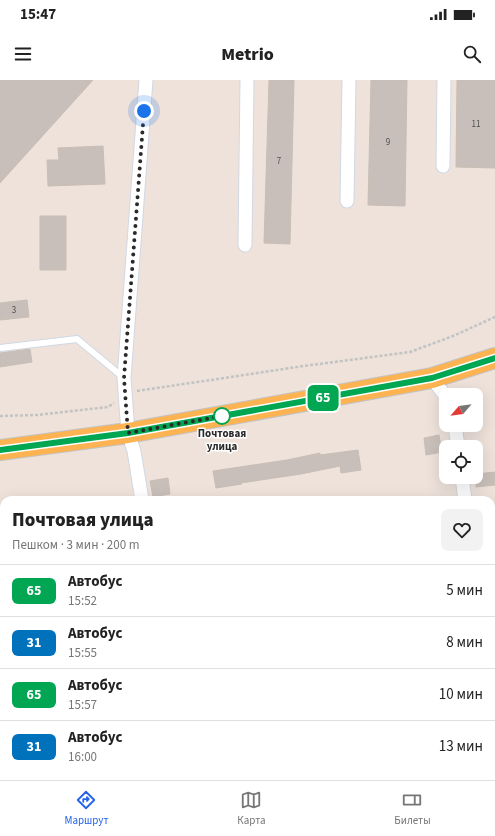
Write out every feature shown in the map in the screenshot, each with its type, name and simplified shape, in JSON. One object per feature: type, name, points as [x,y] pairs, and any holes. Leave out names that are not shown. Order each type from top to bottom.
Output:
[{"type":"main road","points":[[0,450],[128,433],[432,378],[495,358]]},
{"type":"street","points":[[141,496],[134,451],[128,433],[124,378],[146,80]]},
{"type":"street","points":[[245,245],[247,80]]},
{"type":"street","points":[[347,201],[349,80]]},
{"type":"street","points":[[444,80],[444,166]]},
{"type":"street","points":[[432,378],[439,388]]},
{"type":"street","points":[[463,484],[464,496]]},
{"type":"lane","points":[[0,348],[77,339],[124,378]]},
{"type":"path","points":[[0,416],[37,415],[108,407],[134,392],[304,366],[410,352],[453,336],[495,317]]},
{"type":"building","points":[[0,80],[93,80],[0,183]]},
{"type":"building","points":[[269,80],[294,80],[290,244],[264,243]]},
{"type":"building","points":[[371,80],[407,80],[405,206],[368,205]]},
{"type":"building","points":[[457,80],[495,80],[495,168],[456,167]]},
{"type":"building","points":[[103,146],[105,184],[48,186],[47,160],[59,160],[58,148]]},
{"type":"building","points":[[40,216],[66,216],[66,270],[40,270]]},
{"type":"building","points":[[27,300],[29,317],[0,320],[0,303]]},
{"type":"building","points":[[30,349],[32,362],[0,367],[0,353]]},
{"type":"building","points":[[439,435],[439,453],[426,455],[424,438]]},
{"type":"building","points":[[358,450],[361,470],[341,473],[340,466],[216,488],[213,471],[287,460],[320,453],[320,455]]},
{"type":"building","points":[[495,472],[495,485],[476,487],[476,484],[483,484],[483,473]]},
{"type":"building","points":[[168,478],[170,494],[153,496],[150,481]]},
{"type":"bus line","name":"65","points":[[0,450],[128,433],[432,378],[495,358]]},
{"type":"place","name":"Почтовая улица","points":[[222,416]]},
{"type":"route","points":[[144,111],[124,378],[128,433],[222,416]]}]
